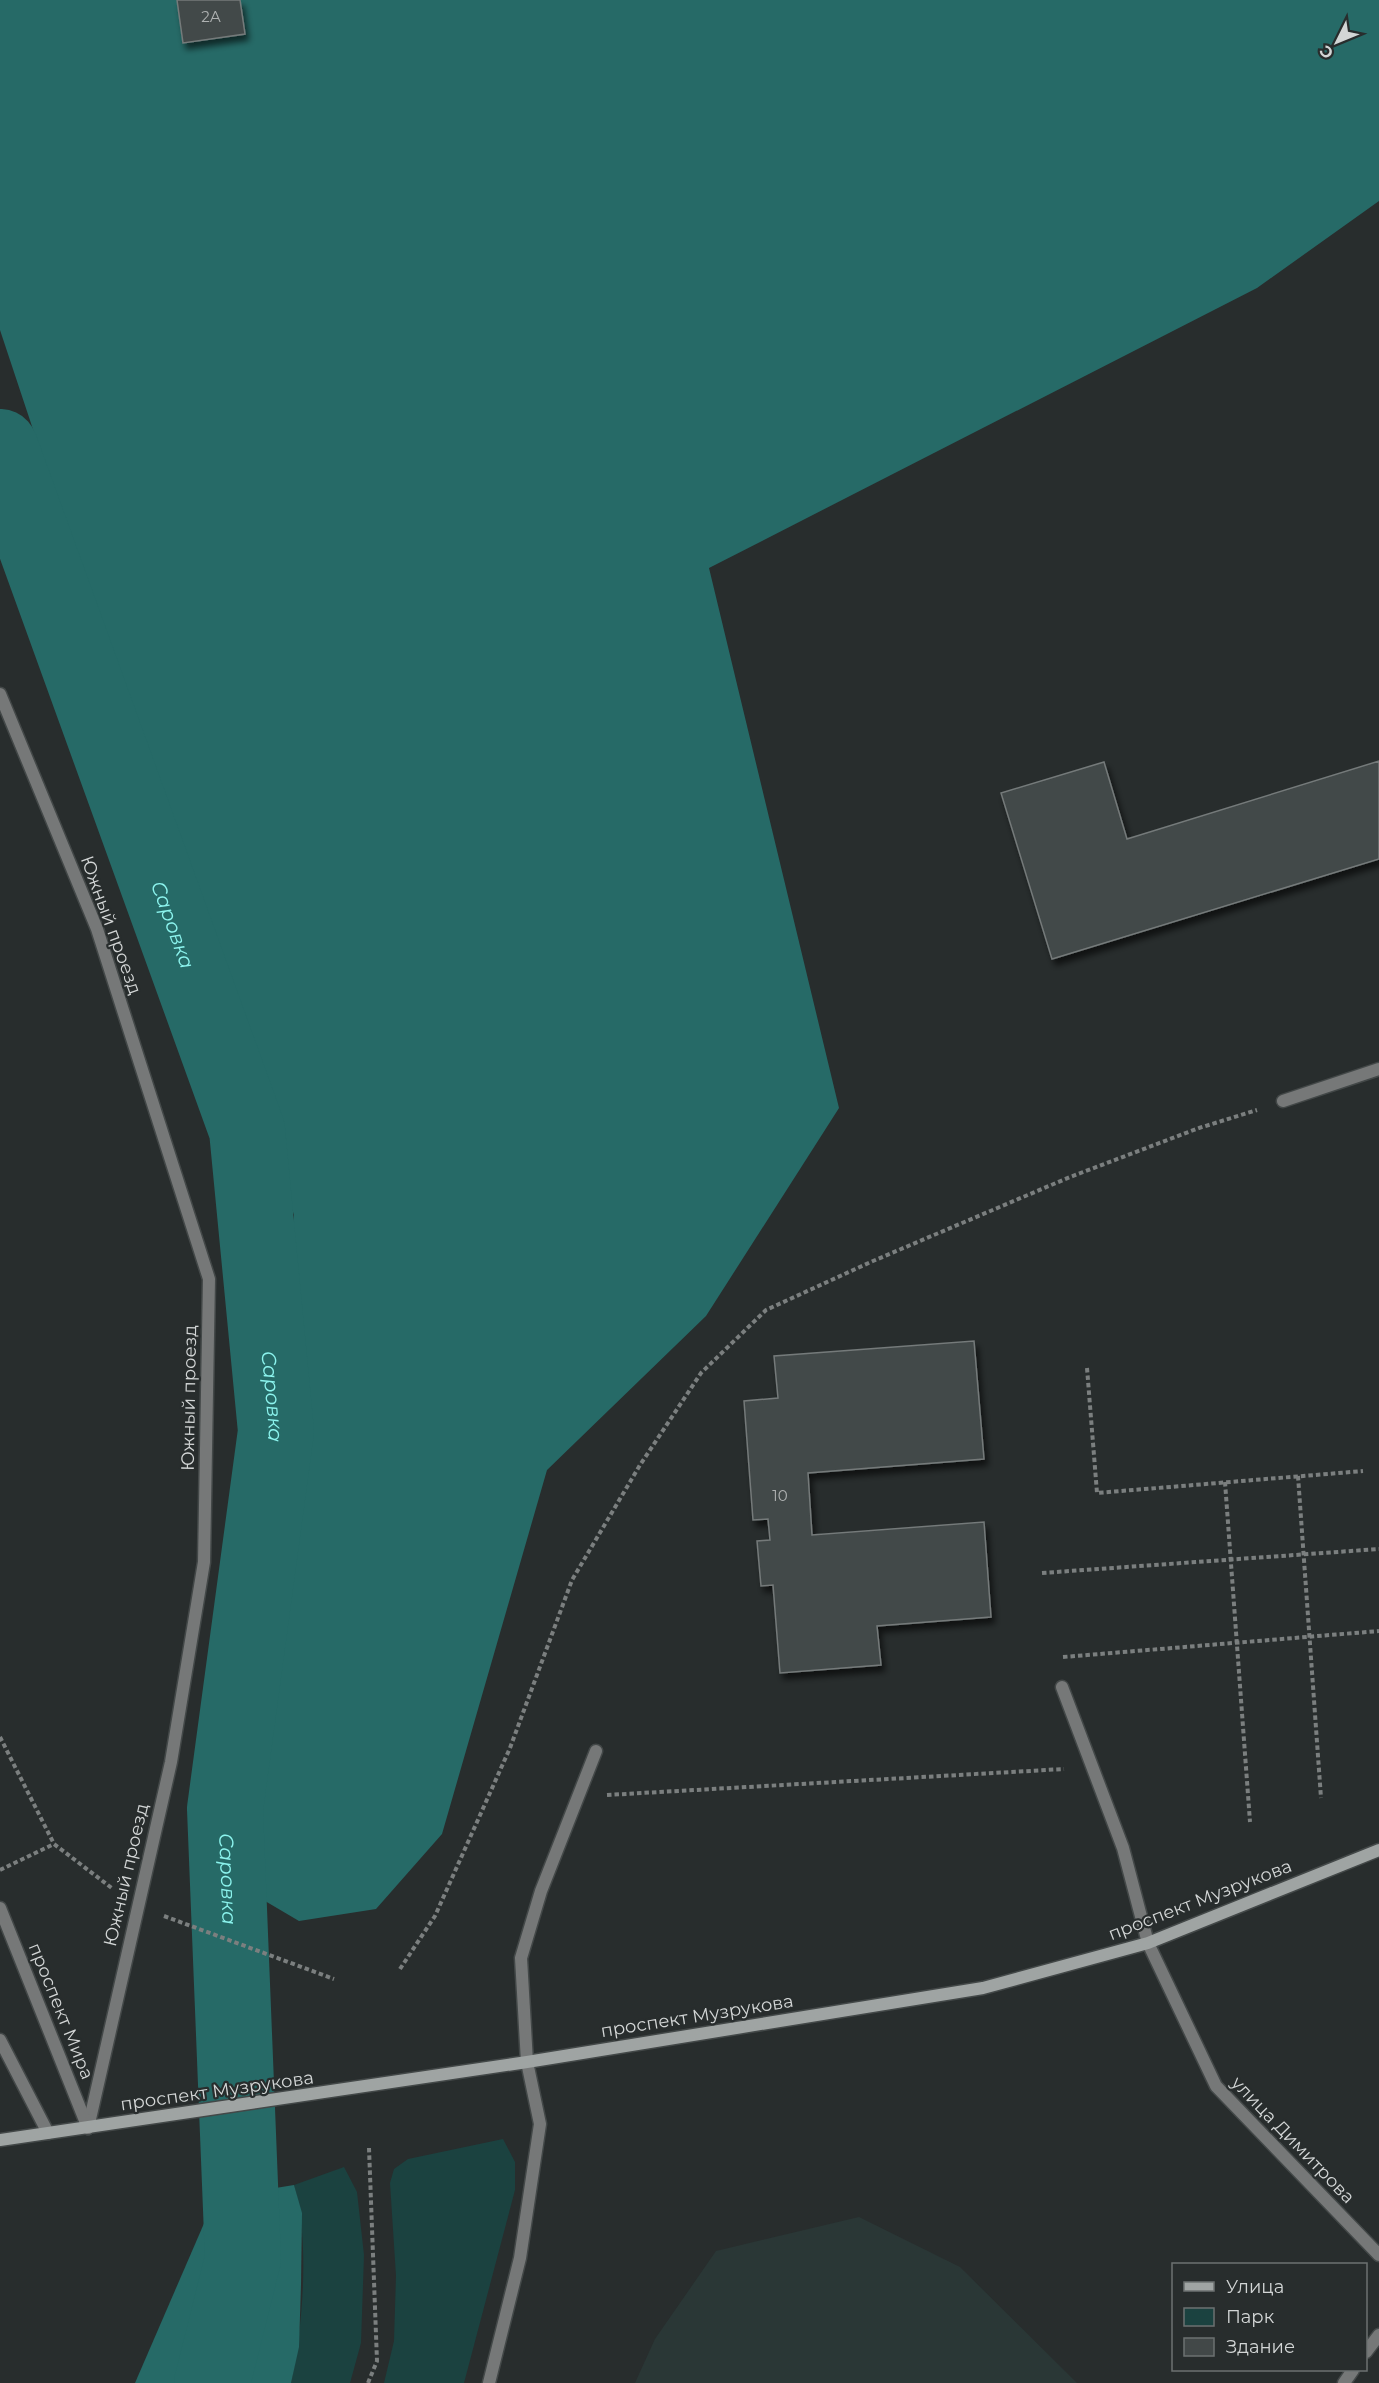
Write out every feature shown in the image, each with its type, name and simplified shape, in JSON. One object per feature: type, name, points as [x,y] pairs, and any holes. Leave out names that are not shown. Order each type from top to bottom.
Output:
[{"type":"main road","name":"проспект Музрукова","points":[[0,2140],[527,2062],[983,1988],[1148,1943],[1379,1850]]},
{"type":"street","name":"Южный проезд","points":[[0,694],[97,929],[209,1279],[204,1562],[171,1762],[88,2128]]},
{"type":"street","points":[[1283,1101],[1379,1069]]},
{"type":"street","name":"улица Димитрова","points":[[1062,1687],[1123,1848],[1148,1943],[1216,2086],[1379,2255]]},
{"type":"street","points":[[489,2383],[520,2258],[540,2124],[527,2062],[521,1958],[541,1892],[596,1751]]},
{"type":"street","name":"проспект Мира","points":[[0,1908],[88,2128]]},
{"type":"street","points":[[0,2040],[48,2133]]},
{"type":"street","points":[[1367,2350],[1379,2335]]},
{"type":"path","points":[[400,1969],[435,1916],[510,1748],[572,1580],[640,1465],[701,1372],[766,1310],[873,1261],[1070,1177],[1199,1128],[1283,1101]]},
{"type":"path","points":[[1086,1368],[1097,1493],[1363,1470]]},
{"type":"path","points":[[1298,1476],[1321,1798]]},
{"type":"path","points":[[1225,1482],[1250,1821]]},
{"type":"path","points":[[1042,1573],[1379,1549]]},
{"type":"path","points":[[1056,1658],[1379,1631]]},
{"type":"path","points":[[0,1737],[54,1844],[137,1907],[182,1921],[334,1979]]},
{"type":"path","points":[[578,1797],[1092,1767]]},
{"type":"path","points":[[0,1870],[54,1844]]},
{"type":"path","points":[[368,2383],[376,2361],[369,2148]]},
{"type":"shaded area","points":[[0,0],[1379,0],[1379,201],[1257,288],[709,568],[839,1108],[706,1316],[547,1470],[442,1834],[376,1909],[299,1921],[228,1879],[294,1215],[0,330]]},
{"type":"shaded area","points":[[294,2185],[302,2213],[301,2285],[299,2347],[291,2383],[135,2383],[215,2198]]},
{"type":"shaded area","points":[[859,2217],[960,2267],[1077,2383],[635,2383],[655,2339],[716,2251]]},
{"type":"green space","points":[[503,2139],[515,2162],[515,2190],[464,2383],[384,2383],[394,2341],[396,2276],[390,2183],[394,2169],[408,2159]]},
{"type":"green space","points":[[344,2167],[357,2192],[364,2255],[361,2343],[350,2383],[291,2383],[299,2336],[303,2283],[302,2231],[294,2185]]},
{"type":"building","points":[[177,0],[240,0],[245,34],[183,43]]},
{"type":"building","points":[[1379,761],[1379,859],[1052,959],[1001,793],[1104,762],[1127,839]]},
{"type":"building","points":[[974,1341],[984,1459],[808,1473],[812,1535],[984,1522],[991,1617],[877,1626],[881,1665],[780,1673],[773,1585],[761,1586],[757,1541],[770,1540],[768,1519],[753,1520],[744,1401],[778,1398],[774,1356]]},
{"type":"waterway","name":"Саровка","points":[[0,447],[247,1130],[276,1431],[225,1809],[243,2259],[212,2383]]}]
